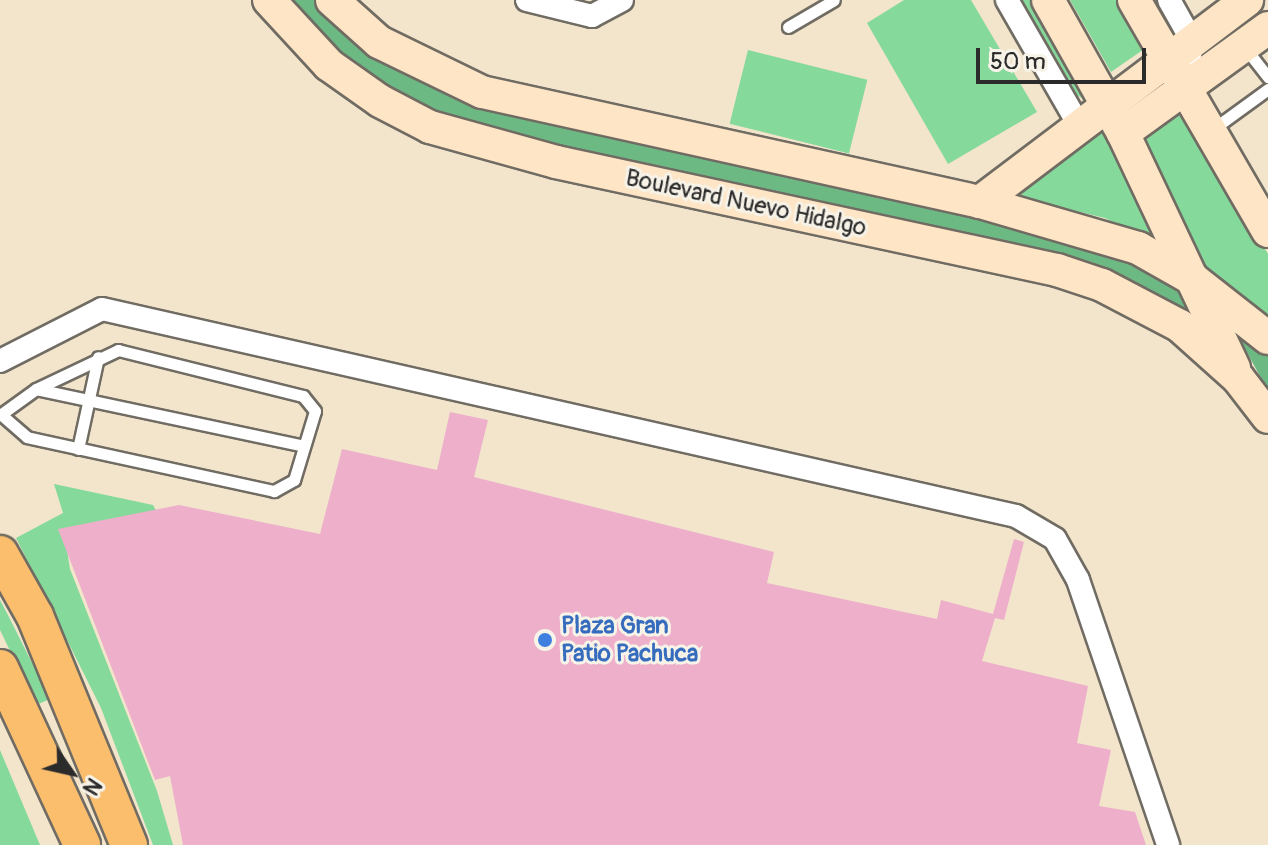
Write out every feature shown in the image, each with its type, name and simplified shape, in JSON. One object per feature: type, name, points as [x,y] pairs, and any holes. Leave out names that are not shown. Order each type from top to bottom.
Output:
[{"type":"main road","points":[[0,554],[35,616],[129,845]]},
{"type":"main road","points":[[0,668],[82,845]]},
{"type":"main road","points":[[53,780],[96,762]]},
{"type":"street","name":"Boulevard Nuevo Hidalgo","points":[[269,0],[329,65],[380,101],[430,127],[556,162],[1057,270],[1140,301],[1180,326],[1238,378],[1268,417]]},
{"type":"street","name":"Boulevard Nuevo Hidalgo","points":[[332,0],[379,42],[482,92],[980,202],[1138,248],[1194,280],[1268,338]]},
{"type":"street","points":[[527,0],[592,16],[622,0]]},
{"type":"street","points":[[1007,0],[1080,127]]},
{"type":"street","name":"Boulevard Nuevo Hidalgo","points":[[1048,0],[1123,133],[1238,378]]},
{"type":"street","points":[[1134,0],[1179,50]]},
{"type":"street","points":[[1169,0],[1186,88],[1268,231]]},
{"type":"street","points":[[980,202],[1247,0]]},
{"type":"street","points":[[1123,133],[1256,37]]},
{"type":"street","points":[[0,361],[102,309],[1016,516],[1055,539],[1078,580],[1168,845]]},
{"type":"lane","points":[[788,27],[834,0]]},
{"type":"lane","points":[[1256,37],[1268,77]]},
{"type":"lane","points":[[1210,131],[1268,89]]},
{"type":"lane","points":[[118,350],[303,396],[315,411],[294,480],[274,491],[78,449],[27,437],[0,415],[36,389],[98,357],[118,350]]},
{"type":"lane","points":[[78,449],[98,357]]},
{"type":"lane","points":[[36,389],[304,446]]},
{"type":"green space","points":[[281,0],[321,0],[374,50],[1103,246],[1169,277],[1214,336],[1167,303],[514,140],[399,99],[359,74]]},
{"type":"green space","points":[[904,0],[971,0],[1037,112],[948,164],[867,23]]},
{"type":"green space","points":[[1022,0],[1034,0],[1083,88],[1082,98],[1075,94]]},
{"type":"green space","points":[[1070,0],[1121,0],[1147,47],[1111,72]]},
{"type":"green space","points":[[748,50],[867,80],[849,153],[730,124]]},
{"type":"green space","points":[[1183,108],[1268,254],[1268,320],[1201,268],[1144,151],[1147,136]]},
{"type":"green space","points":[[1103,125],[1168,250],[1105,218],[1007,195]]},
{"type":"green space","points":[[1227,315],[1268,351],[1268,389],[1263,382]]},
{"type":"green space","points":[[54,484],[153,505],[158,514],[65,537],[70,569],[157,791],[173,845],[153,845],[101,708],[16,538],[63,513]]},
{"type":"green space","points":[[0,600],[50,699],[36,705],[0,630]]},
{"type":"green space","points":[[0,750],[40,845],[0,845]]},
{"type":"building","name":"Plaza Gran Patio Pachuca","points":[[450,412],[488,420],[474,477],[774,552],[767,583],[937,619],[941,600],[993,614],[1014,539],[1024,542],[1004,620],[995,618],[982,661],[1088,686],[1077,743],[1111,750],[1099,806],[1135,812],[1146,845],[183,845],[170,776],[155,780],[58,529],[179,505],[320,534],[342,449],[437,470]]},
{"type":"place","name":"Plaza Gran Patio Pachuca","points":[[545,640]]}]
